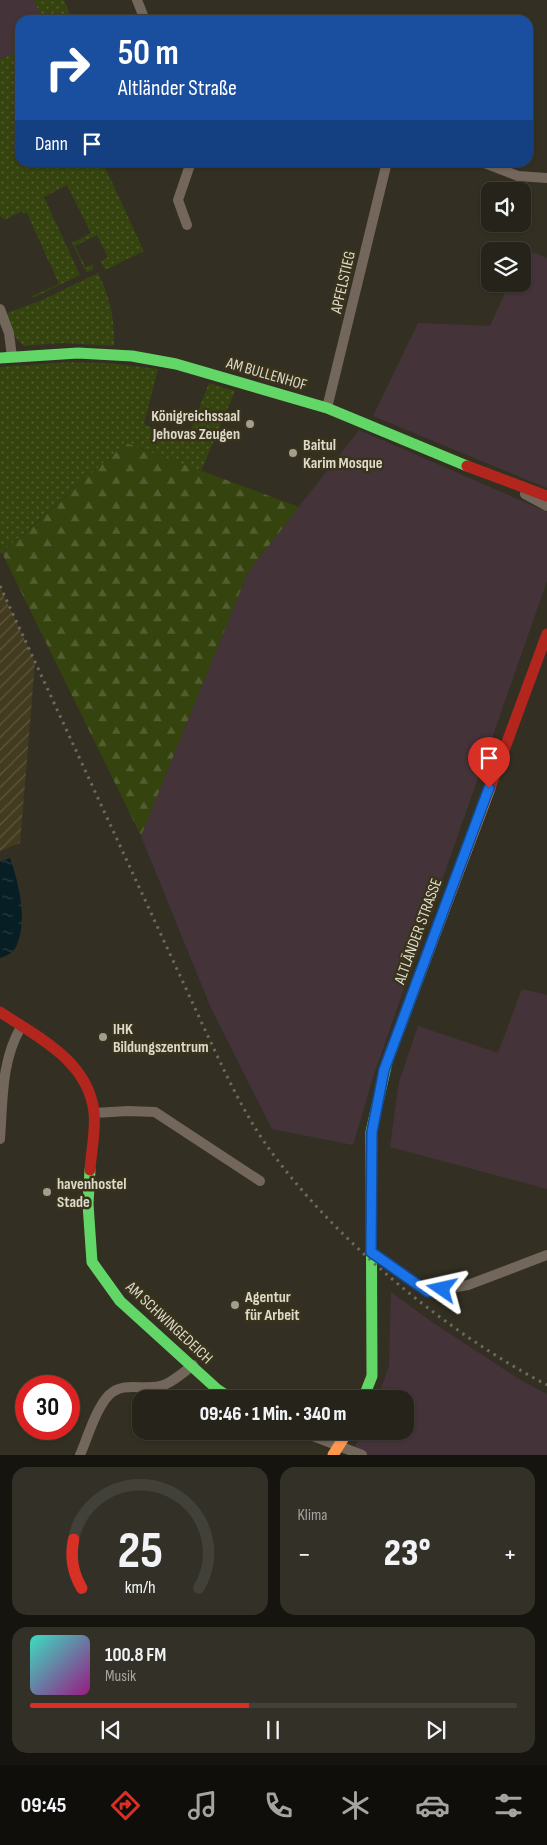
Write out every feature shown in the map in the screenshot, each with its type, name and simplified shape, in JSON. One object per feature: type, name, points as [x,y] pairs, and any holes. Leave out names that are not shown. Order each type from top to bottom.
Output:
[{"type":"street","points":[[137,0],[143,15]]},
{"type":"street","points":[[187,225],[178,200],[189,167]]},
{"type":"street","name":"APFELSTIEG","points":[[327,408],[386,167]]},
{"type":"street","points":[[495,167],[518,176],[547,178]]},
{"type":"street","name":"AM BULLENHOF","points":[[0,309],[9,333],[6,357],[78,353],[154,359],[196,369],[327,408],[500,480],[547,496]]},
{"type":"street","name":"AM BULLENHOF","points":[[500,480],[547,506]]},
{"type":"street","name":"ALTLÄNDER STRASSE","points":[[367,1390],[372,1376],[372,1132],[384,1070],[547,634]]},
{"type":"street","name":"AM SCHWINGEDEICH","points":[[0,1012],[56,1049],[72,1064],[87,1084],[94,1113],[88,1204],[92,1262],[120,1301],[193,1365],[218,1390]]},
{"type":"street","points":[[0,1139],[6,1061],[21,1027]]},
{"type":"street","points":[[94,1113],[155,1112],[260,1181]]},
{"type":"street","points":[[371,1252],[428,1292],[468,1285],[547,1255]]},
{"type":"street","points":[[80,1455],[101,1407],[109,1395],[119,1389],[130,1386],[149,1389],[166,1385],[193,1365]]},
{"type":"street","points":[[316,1440],[336,1451],[362,1455]]},
{"type":"street","points":[[336,1451],[343,1440]]},
{"type":"shaded area","points":[[0,0],[64,0],[70,15],[15,15],[15,53],[0,59]]},
{"type":"shaded area","points":[[531,251],[547,258],[547,488],[373,416],[418,323],[490,326],[505,292],[531,292]]},
{"type":"shaded area","points":[[359,430],[547,512],[547,581],[373,1077],[353,1145],[272,1129],[211,1008],[141,836],[248,572]]},
{"type":"shaded area","points":[[0,587],[35,662],[20,843],[0,851]]},
{"type":"shaded area","points":[[522,989],[547,995],[547,1189],[390,1147],[399,1082],[418,1026],[498,1053]]},
{"type":"shaded area","points":[[391,1292],[429,1320],[522,1381],[547,1394],[547,1455],[350,1455],[359,1440],[414,1440],[414,1390],[380,1390],[389,1367]]},
{"type":"green space","points":[[34,0],[64,0],[70,15],[41,15]]},
{"type":"green space","points":[[15,53],[15,167],[105,167],[144,251],[105,270],[101,261],[108,257],[97,235],[75,246],[86,268],[93,264],[93,270],[86,272],[72,243],[91,233],[67,185],[44,197],[80,275],[33,298],[32,296],[59,284],[27,213],[24,214],[22,211],[5,220],[0,216],[0,59]]},
{"type":"green space","points":[[98,273],[111,309],[114,327],[114,346],[63,343],[24,346],[16,338],[7,313],[40,301]]},
{"type":"green space","points":[[68,362],[108,363],[158,369],[144,424],[186,442],[209,383],[235,391],[201,471],[126,443],[0,554],[0,367]]},
{"type":"green space","points":[[126,443],[299,507],[248,572],[141,836],[2,553]]},
{"type":"water","points":[[10,858],[21,902],[20,937],[15,949],[0,958],[0,862]]},
{"type":"railway","points":[[0,586],[219,1060],[256,1130],[292,1178],[322,1213],[392,1279],[469,1338],[547,1385]]},
{"type":"traffic: fast","points":[[0,358],[78,353],[132,356],[176,364],[327,408],[467,466]]},
{"type":"traffic: fast","points":[[367,1390],[372,1376],[371,1132],[387,1062]]},
{"type":"traffic: fast","points":[[90,1170],[88,1204],[92,1262],[120,1301],[218,1390]]},
{"type":"traffic: slow","points":[[387,1062],[490,788]]},
{"type":"traffic: slow","points":[[333,1455],[342,1440]]},
{"type":"traffic: jam","points":[[467,466],[547,496]]},
{"type":"traffic: jam","points":[[490,788],[547,634]]},
{"type":"traffic: jam","points":[[0,1012],[59,1053],[72,1065],[82,1079],[90,1094],[94,1112],[94,1134],[90,1170]]},
{"type":"place","name":"Königreichssaal Jehovas Zeugen","points":[[250,424]]},
{"type":"place","name":"Baitul Karim Mosque","points":[[293,453]]},
{"type":"place","name":"IHK Bildungszentrum","points":[[103,1037]]},
{"type":"place","name":"havenhostel Stade","points":[[47,1192]]},
{"type":"place","name":"Agentur für Arbeit","points":[[235,1305]]},
{"type":"route","points":[[442,1289],[428,1292],[371,1252],[372,1132],[384,1070],[469,837],[489,788]]}]
